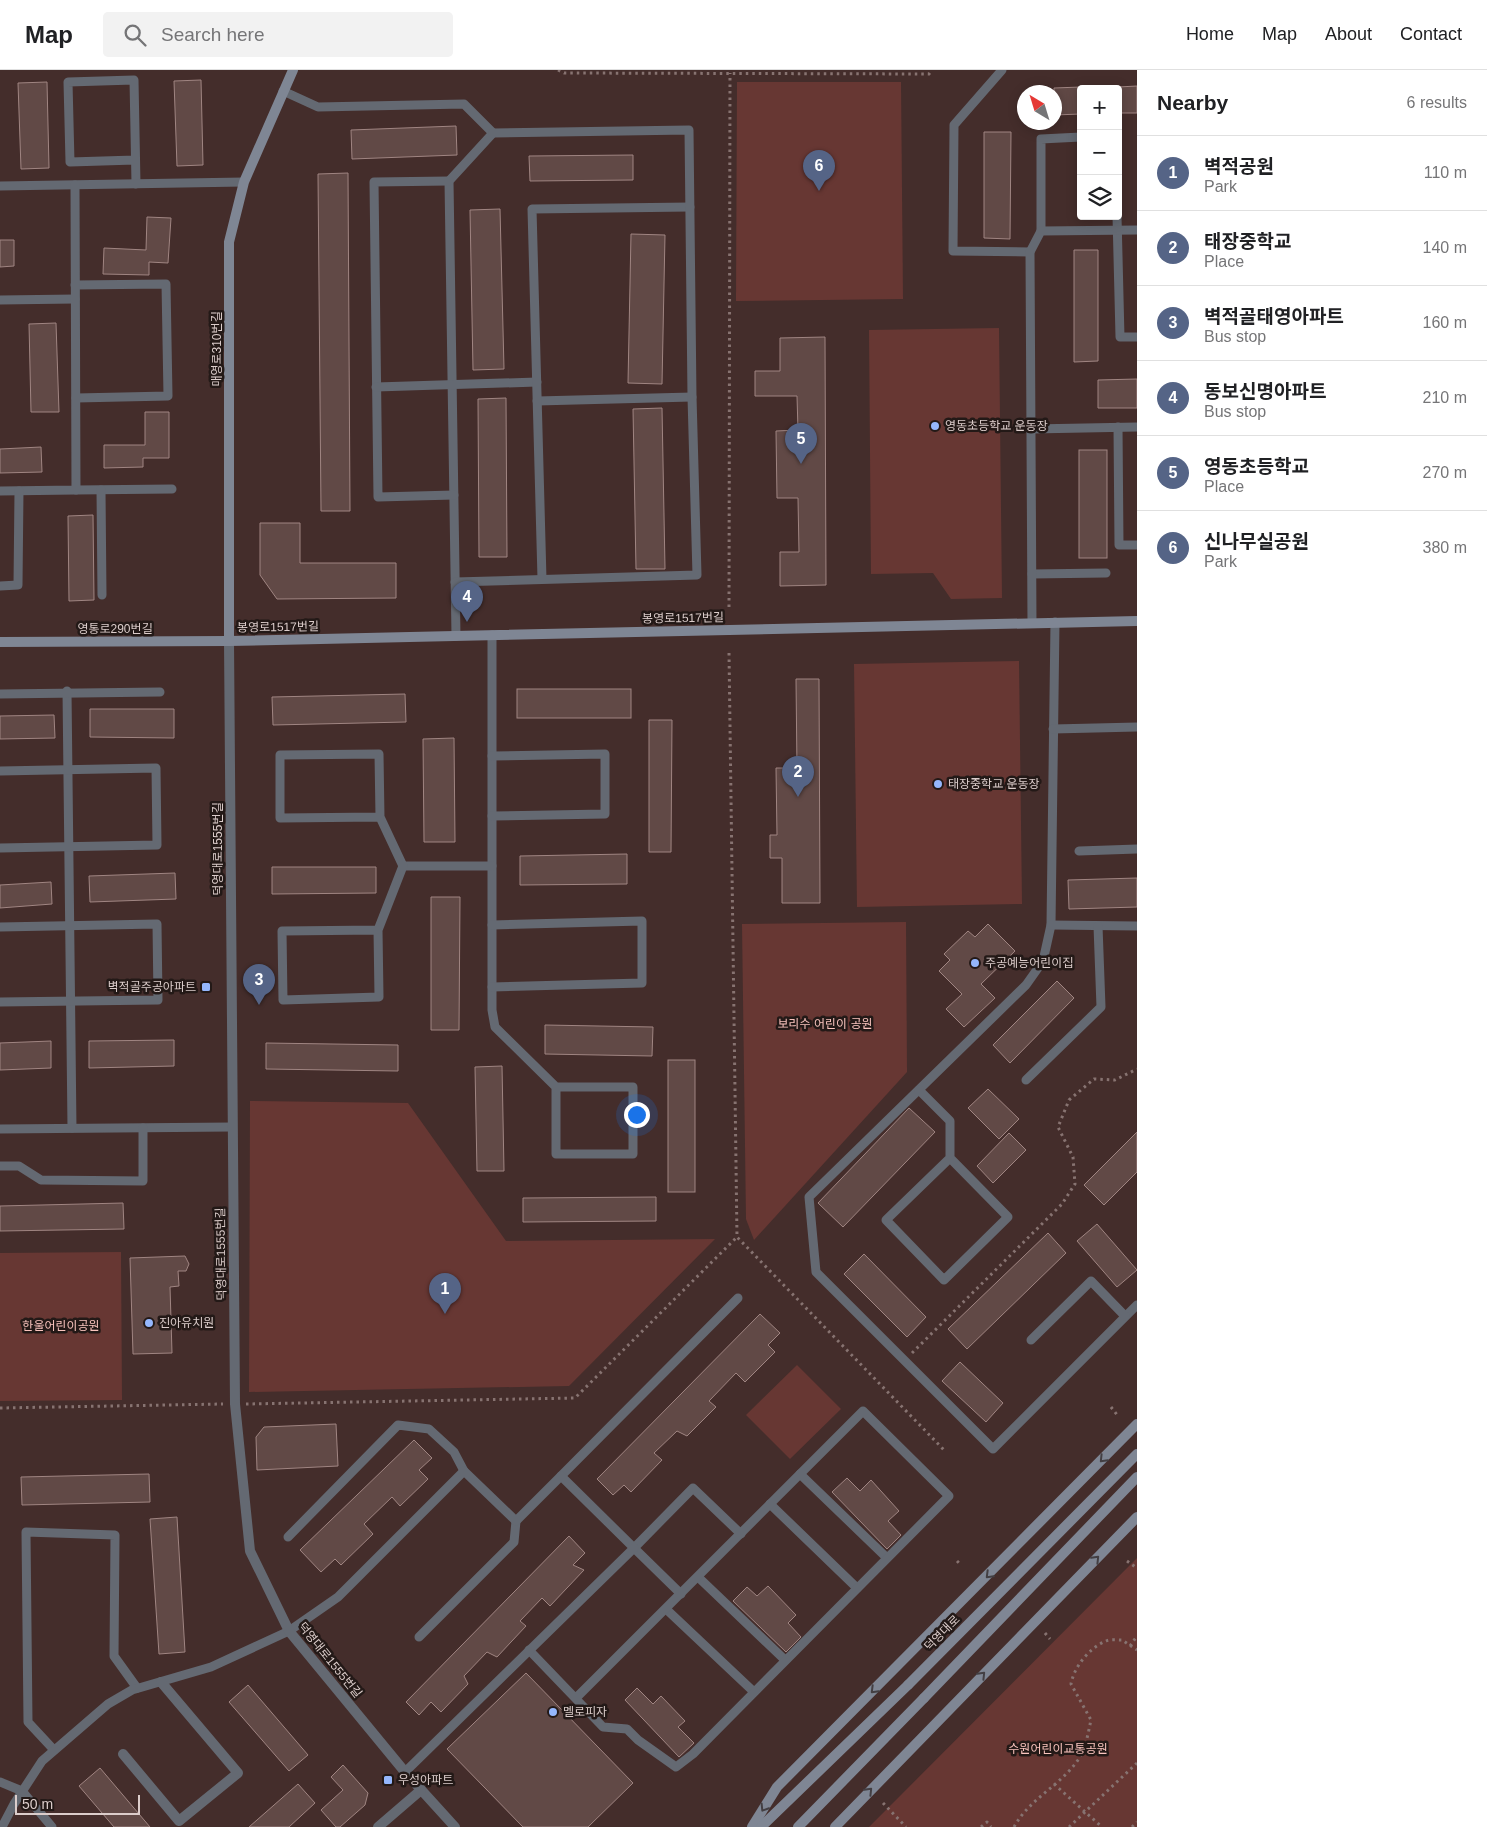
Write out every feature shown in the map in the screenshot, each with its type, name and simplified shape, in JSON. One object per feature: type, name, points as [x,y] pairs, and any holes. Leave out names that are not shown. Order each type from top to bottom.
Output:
[{"type":"main road","name":"매영로310번길","points":[[229,641],[229,242],[244,182],[293,70]]},
{"type":"main road","name":"봉영로1517번길","points":[[229,641],[1137,621]]},
{"type":"main road","name":"영통로290번길","points":[[0,642],[229,641]]},
{"type":"main road","points":[[752,1827],[777,1787],[1137,1424]]},
{"type":"main road","name":"덕영대로","points":[[761,1827],[908,1685],[1137,1454]]},
{"type":"main road","points":[[798,1827],[1137,1478]]},
{"type":"main road","points":[[835,1827],[1137,1517]]},
{"type":"street","name":"덕영대로1555번길","points":[[229,641],[234,1404],[250,1551],[290,1631],[405,1772],[454,1827]]},
{"type":"street","points":[[123,1754],[178,1821],[238,1773],[161,1682]]},
{"type":"street","points":[[378,1827],[421,1790]]},
{"type":"lane","points":[[1002,70],[954,125],[953,251],[1030,252]]},
{"type":"lane","points":[[135,160],[70,162],[68,82],[134,80],[136,184]]},
{"type":"lane","points":[[283,92],[318,107],[464,104],[493,133],[689,130],[692,397],[697,575],[455,582]]},
{"type":"lane","points":[[456,636],[449,181],[493,133]]},
{"type":"lane","points":[[1032,623],[1030,252],[1041,231],[1040,138],[1077,137]]},
{"type":"lane","points":[[449,181],[374,182],[376,387],[378,497],[454,495]]},
{"type":"lane","points":[[0,186],[244,182]]},
{"type":"lane","points":[[75,185],[76,490]]},
{"type":"lane","points":[[542,579],[532,209],[690,207]]},
{"type":"lane","points":[[1117,220],[1120,337],[1137,337]]},
{"type":"lane","points":[[1041,231],[1137,230]]},
{"type":"lane","points":[[75,285],[166,284],[168,396],[76,398]]},
{"type":"lane","points":[[0,300],[75,299]]},
{"type":"lane","points":[[376,387],[537,382]]},
{"type":"lane","points":[[538,401],[692,397]]},
{"type":"lane","points":[[1118,427],[1119,545],[1137,545]]},
{"type":"lane","points":[[1032,429],[1137,427]]},
{"type":"lane","points":[[0,491],[172,489]]},
{"type":"lane","points":[[101,490],[102,594]]},
{"type":"lane","points":[[0,586],[18,585],[19,491]]},
{"type":"lane","points":[[1032,574],[1106,573]]},
{"type":"lane","points":[[1055,622],[1051,925],[1043,961],[1026,985],[809,1197],[816,1272],[994,1449],[1137,1304]]},
{"type":"lane","points":[[492,635],[492,1010],[495,1027],[556,1086],[633,1087],[633,1154],[556,1154],[556,1086]]},
{"type":"lane","points":[[66,692],[72,1128]]},
{"type":"lane","points":[[0,694],[160,692]]},
{"type":"lane","points":[[1053,729],[1137,727]]},
{"type":"lane","points":[[378,930],[282,931],[283,1000],[380,998],[378,930],[403,866],[380,817],[379,754],[280,755],[280,818],[380,817]]},
{"type":"lane","points":[[492,756],[605,754],[604,814],[492,816]]},
{"type":"lane","points":[[0,771],[156,768],[158,845],[0,848]]},
{"type":"lane","points":[[1079,851],[1137,848]]},
{"type":"lane","points":[[403,866],[492,866]]},
{"type":"lane","points":[[492,925],[642,921],[642,982],[492,987]]},
{"type":"lane","points":[[0,927],[157,924],[158,990],[158,1000],[0,1002]]},
{"type":"lane","points":[[1051,925],[1137,926]]},
{"type":"lane","points":[[1026,1080],[1101,1007],[1098,926]]},
{"type":"lane","points":[[919,1090],[950,1121],[950,1158],[1008,1216],[944,1280],[886,1220],[950,1158]]},
{"type":"lane","points":[[0,1129],[232,1127]]},
{"type":"lane","points":[[0,1166],[19,1166],[41,1180],[143,1181],[143,1128]]},
{"type":"lane","points":[[1031,1340],[1091,1281],[1126,1316]]},
{"type":"lane","points":[[419,1637],[514,1542],[516,1521],[738,1298]]},
{"type":"lane","points":[[529,1650],[603,1727],[627,1730],[676,1767],[693,1754],[948,1496],[863,1411],[576,1698]]},
{"type":"lane","points":[[288,1537],[398,1425],[429,1429],[454,1452],[464,1471],[516,1521]]},
{"type":"lane","points":[[2,1827],[22,1791],[42,1761],[108,1704],[138,1688],[211,1667],[290,1631],[338,1597],[464,1471]]},
{"type":"lane","points":[[800,1474],[886,1558]]},
{"type":"lane","points":[[560,1476],[681,1594]]},
{"type":"lane","points":[[405,1772],[693,1488],[740,1534]]},
{"type":"lane","points":[[770,1504],[856,1588]]},
{"type":"lane","points":[[54,1750],[28,1722],[26,1532],[115,1535],[114,1656],[138,1688]]},
{"type":"lane","points":[[698,1577],[785,1660]]},
{"type":"lane","points":[[666,1609],[754,1692]]},
{"type":"lane","points":[[0,1782],[22,1791],[52,1827]]},
{"type":"path","points":[[558,70],[564,73],[929,74],[932,70]]},
{"type":"path","points":[[729,607],[730,73]]},
{"type":"path","points":[[729,653],[737,1237],[945,1451]]},
{"type":"path","points":[[904,1361],[1062,1204],[1075,1184],[1073,1157],[1058,1127],[1068,1100],[1094,1079],[1115,1080],[1137,1069]]},
{"type":"path","points":[[0,1408],[575,1398],[737,1237]]},
{"type":"path","points":[[1110,1407],[1118,1416]]},
{"type":"path","points":[[957,1561],[961,1565]]},
{"type":"path","points":[[1127,1561],[1137,1568]]},
{"type":"path","points":[[1045,1634],[1050,1639]]},
{"type":"path","points":[[1130,1646],[1137,1636]]},
{"type":"path","points":[[1014,1827],[1021,1814],[1078,1760],[1084,1748],[1091,1720],[1071,1684],[1074,1670],[1090,1653],[1106,1641],[1122,1640],[1137,1650]]},
{"type":"path","points":[[1069,1827],[1137,1762]]},
{"type":"path","points":[[1054,1784],[1102,1827]]},
{"type":"path","points":[[884,1803],[906,1827]]},
{"type":"path","points":[[982,1827],[987,1822],[991,1827]]},
{"type":"path","points":[[1132,1827],[1137,1822]]},
{"type":"green space","points":[[737,82],[901,82],[903,299],[736,301]]},
{"type":"green space","name":"영동초등학교 운동장","points":[[999,328],[1002,598],[951,599],[933,573],[871,574],[869,330]]},
{"type":"green space","name":"태장중학교 운동장","points":[[1019,661],[1022,904],[857,907],[854,664]]},
{"type":"green space","name":"보리수 어린이 공원","points":[[906,922],[907,1072],[754,1240],[746,1219],[742,924]]},
{"type":"green space","points":[[250,1101],[408,1103],[506,1241],[715,1239],[569,1386],[249,1392]]},
{"type":"green space","name":"한울어린이공원","points":[[121,1252],[122,1400],[0,1401],[0,1253]]},
{"type":"green space","points":[[797,1365],[841,1409],[790,1459],[746,1415]]},
{"type":"green space","name":"수원어린이교통공원","points":[[1137,1558],[1137,1827],[869,1827],[887,1809]]},
{"type":"building","points":[[201,80],[203,165],[177,166],[174,81]]},
{"type":"building","points":[[47,82],[49,168],[21,169],[18,83]]},
{"type":"building","points":[[1137,86],[1137,113],[1122,113],[1122,87]]},
{"type":"building","points":[[1077,87],[1077,114],[1062,115],[1062,88]]},
{"type":"building","points":[[456,126],[457,155],[352,159],[351,130]]},
{"type":"building","points":[[984,132],[1011,132],[1010,239],[984,238]]},
{"type":"building","points":[[633,155],[633,180],[530,181],[529,156]]},
{"type":"building","points":[[348,173],[350,511],[321,511],[318,174]]},
{"type":"building","points":[[500,209],[504,369],[473,370],[470,210]]},
{"type":"building","points":[[147,217],[171,218],[168,263],[149,262],[149,275],[103,274],[104,248],[146,250]]},
{"type":"building","points":[[631,234],[665,235],[662,384],[628,383]]},
{"type":"building","points":[[0,240],[14,240],[14,266],[0,267]]},
{"type":"building","points":[[1074,250],[1098,250],[1098,361],[1074,362]]},
{"type":"building","points":[[56,323],[59,412],[31,412],[29,324]]},
{"type":"building","points":[[825,337],[826,585],[780,586],[780,552],[799,552],[798,498],[777,498],[776,431],[798,430],[797,396],[755,396],[755,371],[780,371],[780,338]]},
{"type":"building","points":[[1137,379],[1137,408],[1098,408],[1098,380]]},
{"type":"building","points":[[506,398],[507,557],[479,557],[478,399]]},
{"type":"building","points":[[662,408],[665,569],[636,569],[633,409]]},
{"type":"building","points":[[145,412],[169,412],[169,458],[143,458],[143,467],[104,468],[104,445],[145,445]]},
{"type":"building","points":[[41,447],[42,472],[0,473],[0,449]]},
{"type":"building","points":[[1079,450],[1107,450],[1107,558],[1079,558]]},
{"type":"building","points":[[93,515],[94,600],[69,601],[68,516]]},
{"type":"building","points":[[260,523],[300,523],[300,563],[396,563],[396,598],[277,599],[260,575]]},
{"type":"building","points":[[796,679],[819,679],[820,903],[782,903],[782,858],[770,858],[770,835],[777,835],[776,768],[797,768]]},
{"type":"building","points":[[517,689],[631,689],[631,718],[517,718]]},
{"type":"building","points":[[405,694],[406,722],[273,725],[272,697]]},
{"type":"building","points":[[90,709],[174,709],[174,738],[90,737]]},
{"type":"building","points":[[54,715],[55,738],[0,739],[0,716]]},
{"type":"building","points":[[649,720],[672,720],[671,852],[649,852]]},
{"type":"building","points":[[454,738],[455,842],[424,842],[423,739]]},
{"type":"building","points":[[627,854],[627,884],[520,885],[520,856]]},
{"type":"building","points":[[272,867],[376,867],[376,893],[272,894]]},
{"type":"building","points":[[175,873],[176,899],[90,902],[89,876]]},
{"type":"building","points":[[1137,878],[1137,907],[1069,909],[1068,880]]},
{"type":"building","points":[[51,882],[52,904],[0,908],[0,885]]},
{"type":"building","points":[[431,897],[460,897],[459,1030],[431,1030]]},
{"type":"building","points":[[988,924],[1015,951],[981,984],[995,998],[964,1027],[946,1009],[962,994],[939,971],[950,960],[944,954],[968,931],[975,937]]},
{"type":"building","points":[[1057,981],[1074,998],[1010,1063],[993,1045]]},
{"type":"building","points":[[545,1025],[653,1027],[652,1056],[545,1054]]},
{"type":"building","points":[[174,1040],[174,1066],[89,1068],[89,1041]]},
{"type":"building","points":[[51,1041],[51,1068],[0,1070],[0,1043]]},
{"type":"building","points":[[266,1043],[398,1045],[398,1071],[266,1069]]},
{"type":"building","points":[[668,1060],[695,1060],[695,1192],[668,1192]]},
{"type":"building","points":[[502,1066],[504,1171],[477,1171],[475,1067]]},
{"type":"building","points":[[988,1089],[1019,1119],[999,1139],[968,1108]]},
{"type":"building","points":[[909,1108],[935,1132],[843,1227],[818,1203]]},
{"type":"building","points":[[1137,1132],[1137,1172],[1104,1205],[1084,1185]]},
{"type":"building","points":[[1009,1133],[1026,1150],[993,1183],[977,1166]]},
{"type":"building","points":[[656,1197],[656,1221],[523,1222],[523,1198]]},
{"type":"building","points":[[123,1203],[124,1229],[0,1231],[0,1206]]},
{"type":"building","points":[[1097,1224],[1137,1270],[1117,1287],[1077,1241]]},
{"type":"building","points":[[1048,1233],[1066,1253],[967,1349],[948,1329]]},
{"type":"building","points":[[864,1254],[926,1317],[907,1337],[844,1274]]},
{"type":"building","points":[[185,1256],[189,1264],[186,1271],[178,1271],[179,1286],[170,1287],[172,1353],[133,1354],[130,1258]]},
{"type":"building","points":[[760,1314],[780,1333],[768,1345],[775,1352],[745,1382],[736,1373],[709,1401],[716,1407],[687,1436],[677,1431],[654,1453],[662,1460],[631,1492],[624,1485],[613,1495],[597,1479]]},
{"type":"building","points":[[960,1362],[1003,1403],[986,1422],[942,1381]]},
{"type":"building","points":[[336,1424],[338,1466],[257,1470],[256,1437],[264,1427]]},
{"type":"building","points":[[414,1440],[432,1458],[419,1470],[428,1479],[400,1506],[392,1497],[364,1524],[373,1534],[341,1565],[335,1559],[321,1572],[300,1550]]},
{"type":"building","points":[[149,1474],[150,1502],[22,1505],[21,1477]]},
{"type":"building","points":[[847,1478],[860,1491],[871,1480],[899,1511],[888,1521],[901,1535],[887,1549],[832,1492]]},
{"type":"building","points":[[177,1517],[185,1652],[159,1654],[150,1519]]},
{"type":"building","points":[[569,1536],[585,1553],[573,1565],[584,1570],[550,1606],[542,1598],[520,1621],[526,1626],[497,1657],[487,1652],[464,1676],[468,1684],[441,1712],[431,1702],[419,1715],[406,1702]]},
{"type":"building","points":[[768,1586],[796,1615],[788,1623],[801,1637],[786,1652],[733,1601],[747,1587],[757,1596]]},
{"type":"building","points":[[526,1673],[633,1783],[588,1827],[523,1827],[447,1749]]},
{"type":"building","points":[[248,1685],[308,1755],[289,1771],[229,1702]]},
{"type":"building","points":[[637,1688],[653,1704],[661,1696],[685,1721],[678,1727],[694,1743],[679,1757],[625,1700]]},
{"type":"building","points":[[343,1765],[368,1793],[365,1805],[340,1827],[336,1827],[321,1810],[343,1790],[331,1777]]},
{"type":"building","points":[[100,1768],[150,1827],[114,1827],[79,1786]]},
{"type":"building","points":[[298,1784],[315,1803],[289,1827],[249,1827]]},
{"type":"place","name":"신나무실공원","points":[[819,191]]},
{"type":"place","name":"영동초등학교 운동장","points":[[935,426]]},
{"type":"place","name":"영동초등학교","points":[[801,464]]},
{"type":"place","name":"동보신명아파트","points":[[467,622]]},
{"type":"place","name":"태장중학교 운동장","points":[[938,784]]},
{"type":"place","name":"태장중학교","points":[[798,797]]},
{"type":"place","name":"주공예능어린이집","points":[[975,963]]},
{"type":"place","name":"벽적골주공아파트","points":[[206,987]]},
{"type":"place","name":"벽적골태영아파트","points":[[259,1005]]},
{"type":"place","name":"벽적공원","points":[[445,1314]]},
{"type":"place","name":"진아유치원","points":[[149,1323]]},
{"type":"place","name":"멜로피자","points":[[553,1712]]},
{"type":"place","name":"우성아파트","points":[[388,1780]]}]
